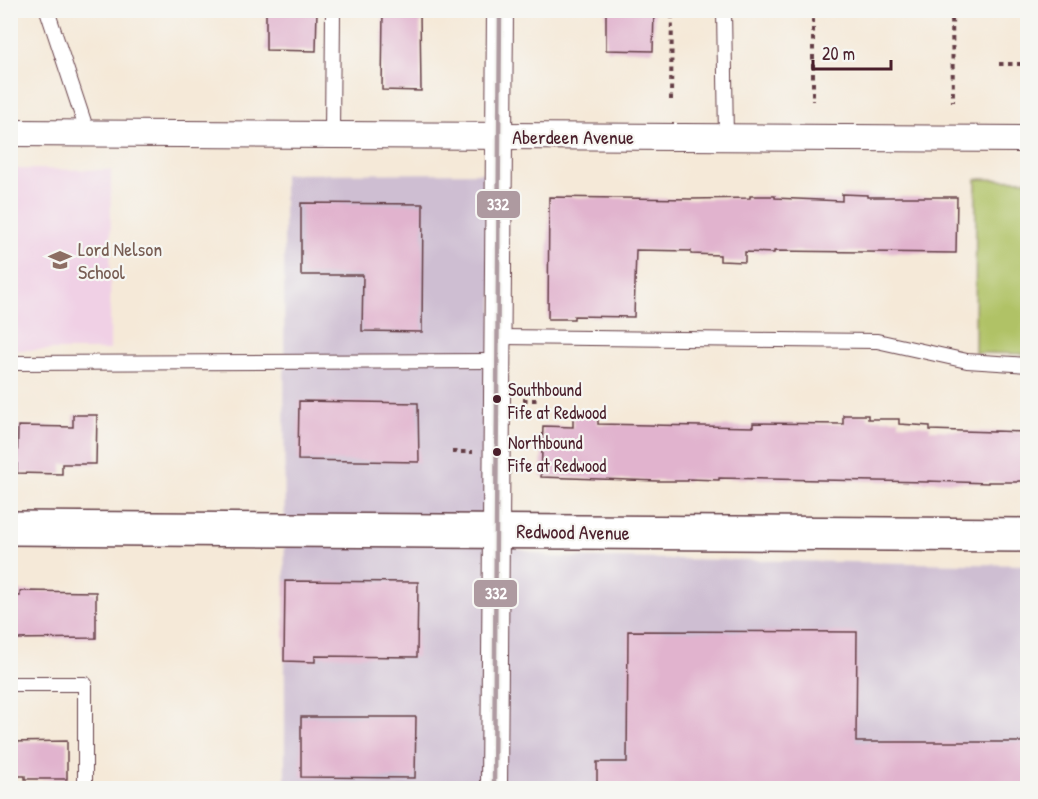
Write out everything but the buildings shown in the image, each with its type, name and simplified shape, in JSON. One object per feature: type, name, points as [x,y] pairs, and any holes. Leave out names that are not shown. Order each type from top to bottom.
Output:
[{"type":"street","points":[[494,789],[500,10]]},
{"type":"street","name":"Aberdeen Avenue","points":[[10,133],[1028,139]]},
{"type":"street","name":"Redwood Avenue","points":[[10,528],[1028,535]]},
{"type":"lane","points":[[47,10],[88,134]]},
{"type":"lane","points":[[332,135],[333,10]]},
{"type":"lane","points":[[724,10],[726,138]]},
{"type":"lane","points":[[10,363],[877,341],[967,361],[1028,365]]},
{"type":"lane","points":[[10,684],[84,684],[85,789]]},
{"type":"path","points":[[671,100],[672,10]]},
{"type":"path","points":[[813,10],[813,101]]},
{"type":"path","points":[[952,10],[953,102]]},
{"type":"path","points":[[999,64],[1028,64]]},
{"type":"path","points":[[519,400],[540,400]]},
{"type":"path","points":[[452,452],[477,452]]},
{"type":"shaded area","name":"Lord Nelson School","points":[[11,169],[111,170],[110,350],[11,350]]},
{"type":"shaded area","points":[[493,173],[491,542],[552,557],[1027,565],[1027,788],[285,788],[284,174]]},
{"type":"green space","points":[[976,179],[1027,180],[1027,354],[975,353]]},
{"type":"transit line","name":"332","points":[[494,788],[500,10]]},
{"type":"place","name":"Lord Nelson School","points":[[60,260]]},
{"type":"place","name":"Southbound Fife at Redwood","points":[[497,399]]},
{"type":"place","name":"Northbound Fife at Redwood","points":[[497,452]]}]
